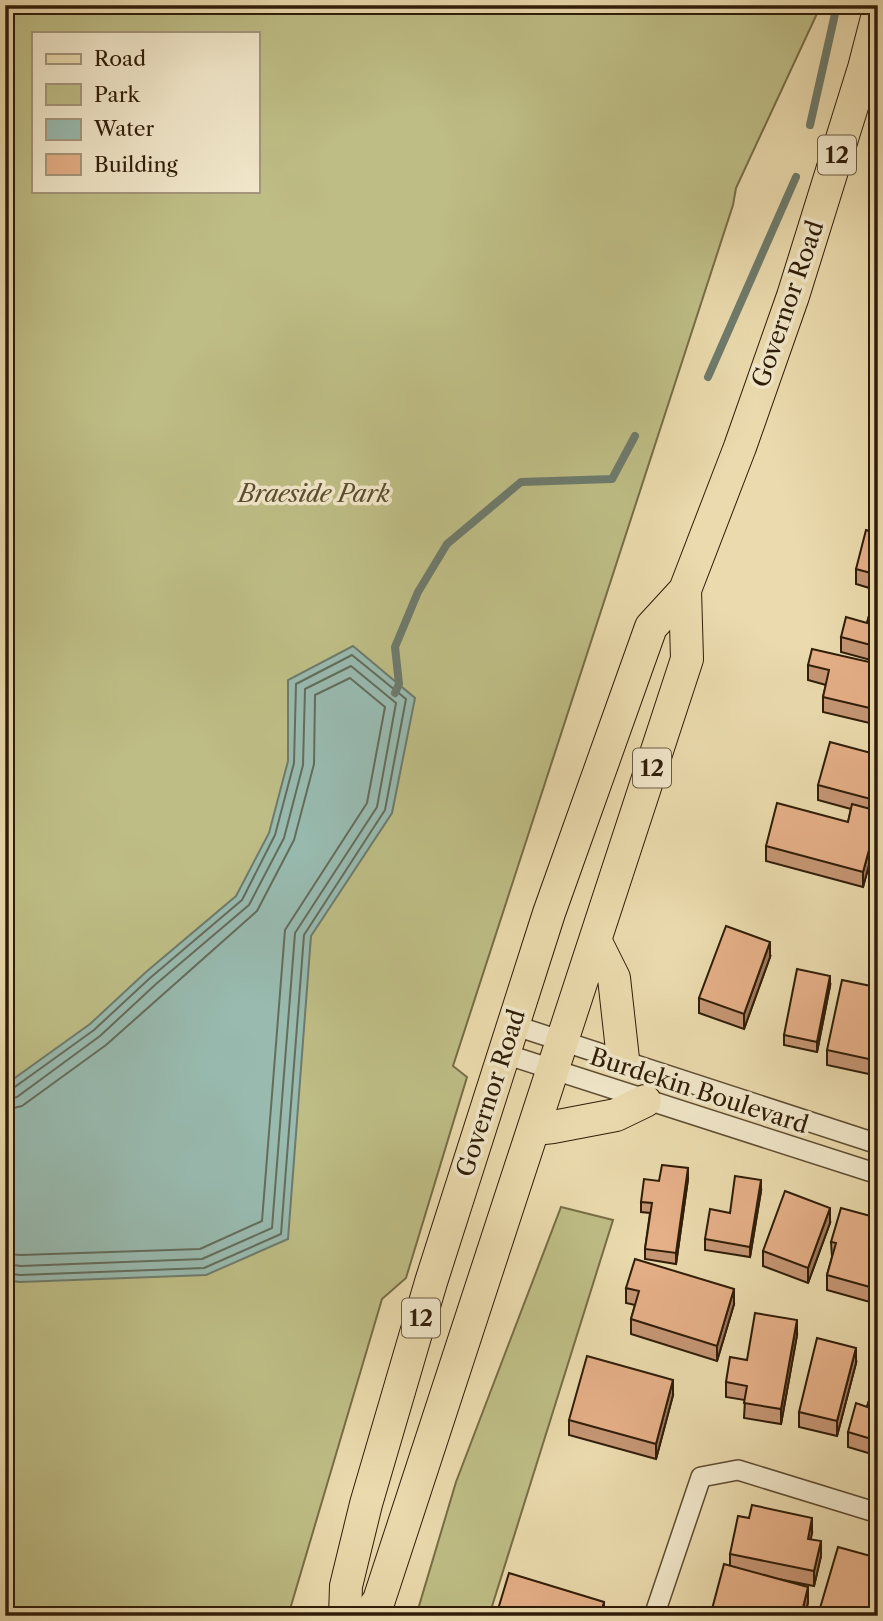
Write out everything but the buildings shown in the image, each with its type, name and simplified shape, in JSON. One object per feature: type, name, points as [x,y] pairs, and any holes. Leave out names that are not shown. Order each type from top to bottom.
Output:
[{"type":"main road","name":"Governor Road","points":[[345,1616],[346,1586],[366,1504],[431,1282],[554,900],[651,626],[685,590],[740,447],[793,296],[878,14]]},
{"type":"main road","name":"Governor Road","points":[[368,1616],[379,1600],[687,659],[685,590]]},
{"type":"main road","points":[[596,942],[614,978],[623,1059]]},
{"type":"main road","points":[[535,1129],[616,1115],[645,1101]]},
{"type":"street","name":"Burdekin Boulevard","points":[[509,1040],[559,1055],[645,1101],[878,1174]]},
{"type":"street","name":"Burdekin Boulevard","points":[[509,1040],[559,1055],[623,1059],[878,1144]]},
{"type":"street","points":[[654,1616],[701,1477],[738,1470],[878,1513]]},
{"type":"green space","name":"Braeside Park","points":[[5,5],[821,5],[736,188],[733,205],[453,1066],[467,1077],[406,1278],[382,1299],[288,1616],[5,1616]]},
{"type":"green space","points":[[561,1207],[613,1220],[489,1616],[416,1616],[456,1482]]},
{"type":"water","points":[[353,646],[415,698],[392,813],[311,936],[288,1239],[206,1275],[20,1282],[5,1280],[5,1085],[90,1024],[146,972],[236,896],[269,833],[288,761],[288,680]]},
{"type":"waterway","points":[[810,125],[837,5]]},
{"type":"waterway","points":[[708,377],[796,177]]},
{"type":"waterway","points":[[395,693],[399,684],[395,647],[418,592],[447,544],[521,482],[612,479],[635,436]]}]
